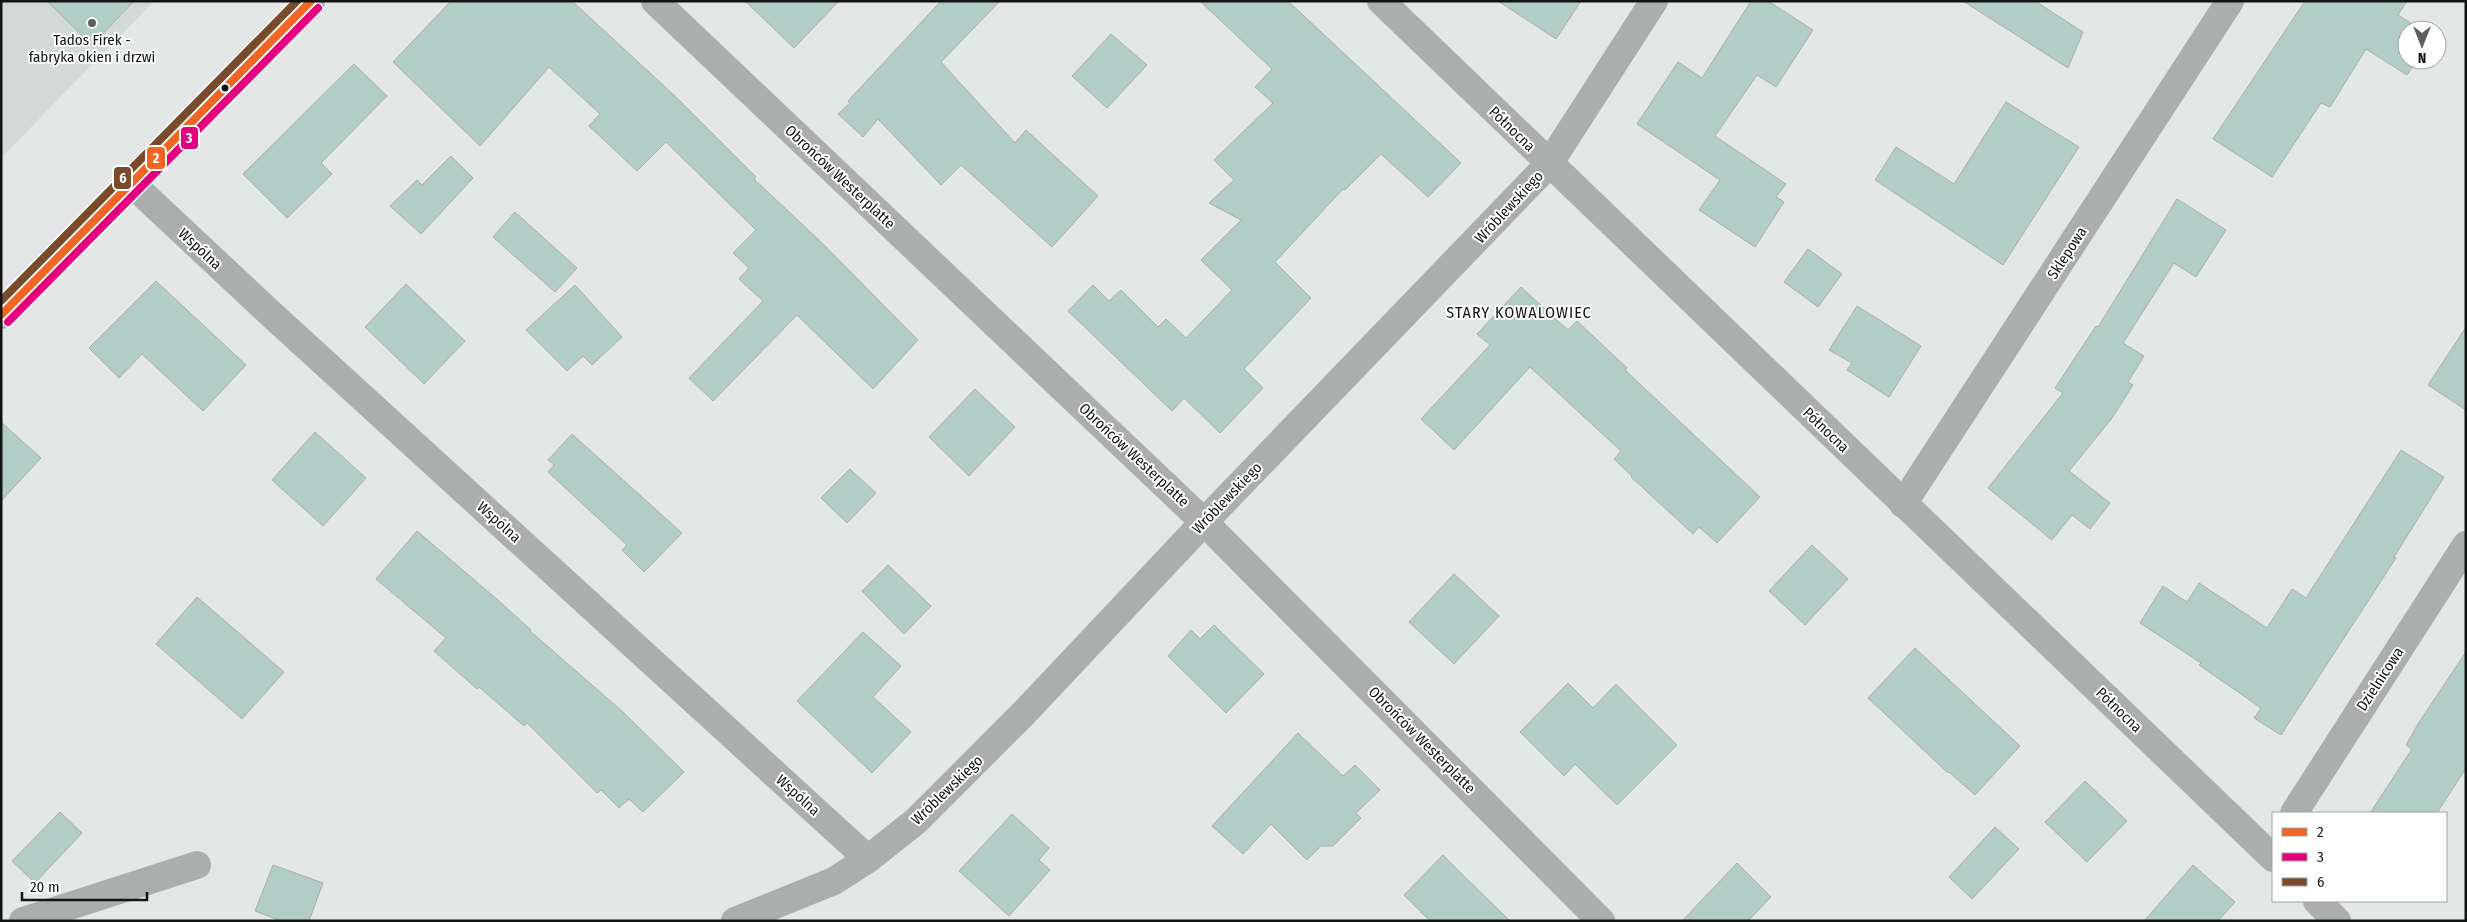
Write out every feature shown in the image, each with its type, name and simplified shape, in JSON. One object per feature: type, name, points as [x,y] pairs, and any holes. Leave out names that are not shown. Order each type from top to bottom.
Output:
[{"type":"street","points":[[1,315],[311,1]]},
{"type":"street","name":"Obrońców Westerplatte","points":[[655,1],[1204,522],[1601,921]]},
{"type":"street","name":"Północna","points":[[1381,1],[1903,504],[2272,852]]},
{"type":"street","name":"Wróblewskiego","points":[[735,921],[834,881],[868,859],[916,821],[1024,713],[1204,522],[1549,164],[1654,1]]},
{"type":"street","name":"Sklepowa","points":[[1903,504],[2230,1]]},
{"type":"street","name":"Wspólna","points":[[132,183],[184,235],[868,859]]},
{"type":"street","name":"Dzielnicowa","points":[[2295,812],[2466,544]]},
{"type":"street","points":[[23,921],[197,865]]},
{"type":"street","points":[[2318,902],[2337,921]]},
{"type":"shaded area","points":[[1,1],[154,1],[1,158]]},
{"type":"building","name":"Tados Firek - fabryka okien i drzwi","points":[[47,1],[134,1],[92,45]]},
{"type":"building","points":[[451,1],[572,1],[676,97],[756,177],[754,179],[821,242],[918,340],[873,389],[797,315],[713,401],[689,378],[763,301],[739,279],[749,268],[733,253],[756,230],[666,142],[637,171],[589,126],[600,114],[549,67],[480,146],[393,62]]},
{"type":"building","points":[[745,1],[839,1],[794,48]]},
{"type":"building","points":[[941,1],[1000,1],[941,62],[1015,143],[1026,130],[1098,196],[1052,247],[961,165],[941,185],[878,119],[863,137],[838,114]]},
{"type":"building","points":[[1200,1],[1288,1],[1461,163],[1428,197],[1381,154],[1345,190],[1343,189],[1275,262],[1311,298],[1244,369],[1263,388],[1220,433],[1184,398],[1172,411],[1068,311],[1093,285],[1109,301],[1121,290],[1158,327],[1166,319],[1186,338],[1232,290],[1201,260],[1241,220],[1209,203],[1234,180],[1214,160],[1273,103],[1255,87],[1272,69]]},
{"type":"building","points":[[1498,1],[1581,1],[1556,39]]},
{"type":"building","points":[[1751,1],[1768,1],[1813,30],[1776,87],[1757,75],[1715,136],[1786,184],[1776,197],[1784,202],[1755,247],[1699,210],[1720,180],[1637,124],[1678,62],[1702,78]]},
{"type":"building","points":[[1963,1],[2035,1],[2083,32],[2068,68]]},
{"type":"building","points":[[2305,1],[2407,1],[2398,15],[2406,20],[2397,20],[2397,69],[2366,49],[2330,107],[2321,103],[2272,177],[2213,139]]},
{"type":"building","points":[[1111,34],[1147,65],[1107,108],[1072,76]]},
{"type":"building","points":[[354,64],[387,96],[321,163],[332,174],[287,218],[243,174]]},
{"type":"building","points":[[2399,70],[2410,70],[2407,75]]},
{"type":"building","points":[[2006,102],[2079,147],[2003,265],[1875,180],[1896,147],[1954,184]]},
{"type":"building","points":[[451,156],[473,178],[421,234],[390,206],[417,180],[422,185]]},
{"type":"building","points":[[2177,199],[2226,230],[2196,277],[2174,263],[2123,343],[2144,356],[2128,382],[2133,385],[2112,418],[2069,471],[2110,503],[2090,529],[2072,515],[2052,540],[1988,488],[2063,393],[2055,388],[2096,326],[2098,327]]},
{"type":"building","points":[[515,212],[577,268],[555,292],[493,237]]},
{"type":"building","points":[[1808,249],[1842,274],[1818,307],[1784,282]]},
{"type":"building","points":[[156,281],[246,365],[203,411],[142,354],[119,378],[89,348]]},
{"type":"building","points":[[406,284],[465,341],[424,384],[365,327]]},
{"type":"building","points":[[575,285],[622,337],[592,365],[583,356],[567,371],[526,330]]},
{"type":"building","points":[[1521,287],[1568,330],[1577,321],[1627,368],[1625,370],[1760,497],[1717,543],[1699,527],[1693,534],[1631,477],[1614,459],[1621,451],[1530,367],[1454,450],[1421,419],[1490,345],[1477,334]]},
{"type":"building","points":[[1857,306],[1921,346],[1889,397],[1847,370],[1852,363],[1829,350]]},
{"type":"building","points":[[2466,327],[2466,410],[2428,385]]},
{"type":"building","points":[[975,389],[1015,427],[969,476],[929,437]]},
{"type":"building","points":[[1,422],[41,458],[1,501]]},
{"type":"building","points":[[315,432],[366,478],[323,526],[272,480]]},
{"type":"building","points":[[572,434],[682,533],[644,572],[622,550],[627,545],[548,472],[554,465],[548,460]]},
{"type":"building","points":[[2401,450],[2444,477],[2394,557],[2396,558],[2281,735],[2254,718],[2261,708],[2199,665],[2201,663],[2140,623],[2163,586],[2187,602],[2199,583],[2267,628],[2292,589],[2306,598]]},
{"type":"building","points":[[850,469],[876,493],[847,523],[821,498]]},
{"type":"building","points":[[417,531],[499,601],[530,631],[623,712],[684,772],[643,812],[629,799],[619,808],[601,790],[597,793],[527,723],[524,726],[479,687],[477,689],[434,651],[446,638],[376,579]]},
{"type":"building","points":[[1812,545],[1848,579],[1805,625],[1769,591]]},
{"type":"building","points":[[888,565],[931,606],[904,634],[862,591]]},
{"type":"building","points":[[1454,574],[1499,616],[1454,664],[1409,622]]},
{"type":"building","points":[[197,597],[284,672],[242,719],[156,644]]},
{"type":"building","points":[[1214,625],[1264,674],[1226,713],[1168,656],[1191,630],[1200,639]]},
{"type":"building","points":[[863,632],[901,666],[873,697],[911,732],[872,773],[797,701]]},
{"type":"building","points":[[1915,648],[2020,746],[1975,795],[1948,773],[1868,698]]},
{"type":"building","points":[[2466,652],[2466,768],[2438,812],[2371,812],[2412,749],[2406,745]]},
{"type":"building","points":[[1568,683],[1593,708],[1616,684],[1677,745],[1617,805],[1575,764],[1564,776],[1520,732]]},
{"type":"building","points":[[1298,733],[1343,776],[1355,765],[1380,790],[1356,813],[1361,818],[1333,846],[1321,846],[1307,860],[1271,824],[1243,854],[1212,826]]},
{"type":"building","points":[[2085,781],[2127,821],[2087,862],[2045,822]]},
{"type":"building","points":[[60,812],[82,833],[35,883],[12,861]]},
{"type":"building","points":[[1012,814],[1049,848],[1039,860],[1050,870],[1009,916],[959,871]]},
{"type":"building","points":[[1995,827],[2019,849],[1972,899],[1949,877]]},
{"type":"building","points":[[1443,855],[1510,921],[1430,921],[1404,895]]},
{"type":"building","points":[[1737,863],[1771,897],[1748,921],[1682,921]]},
{"type":"building","points":[[273,865],[323,883],[309,921],[281,921],[255,911]]},
{"type":"building","points":[[2193,865],[2235,902],[2218,921],[2144,921]]},
{"type":"transit line","name":"6","points":[[1,301],[297,1]]},
{"type":"transit line","name":"2","points":[[1,315],[311,1]]},
{"type":"transit line","name":"3","points":[[8,322],[318,8]]},
{"type":"place","name":"Tados Firek - fabryka okien i drzwi","points":[[92,23]]},
{"type":"district","name":"STARY KOWALOWIEC","points":[[1519,312]]}]
